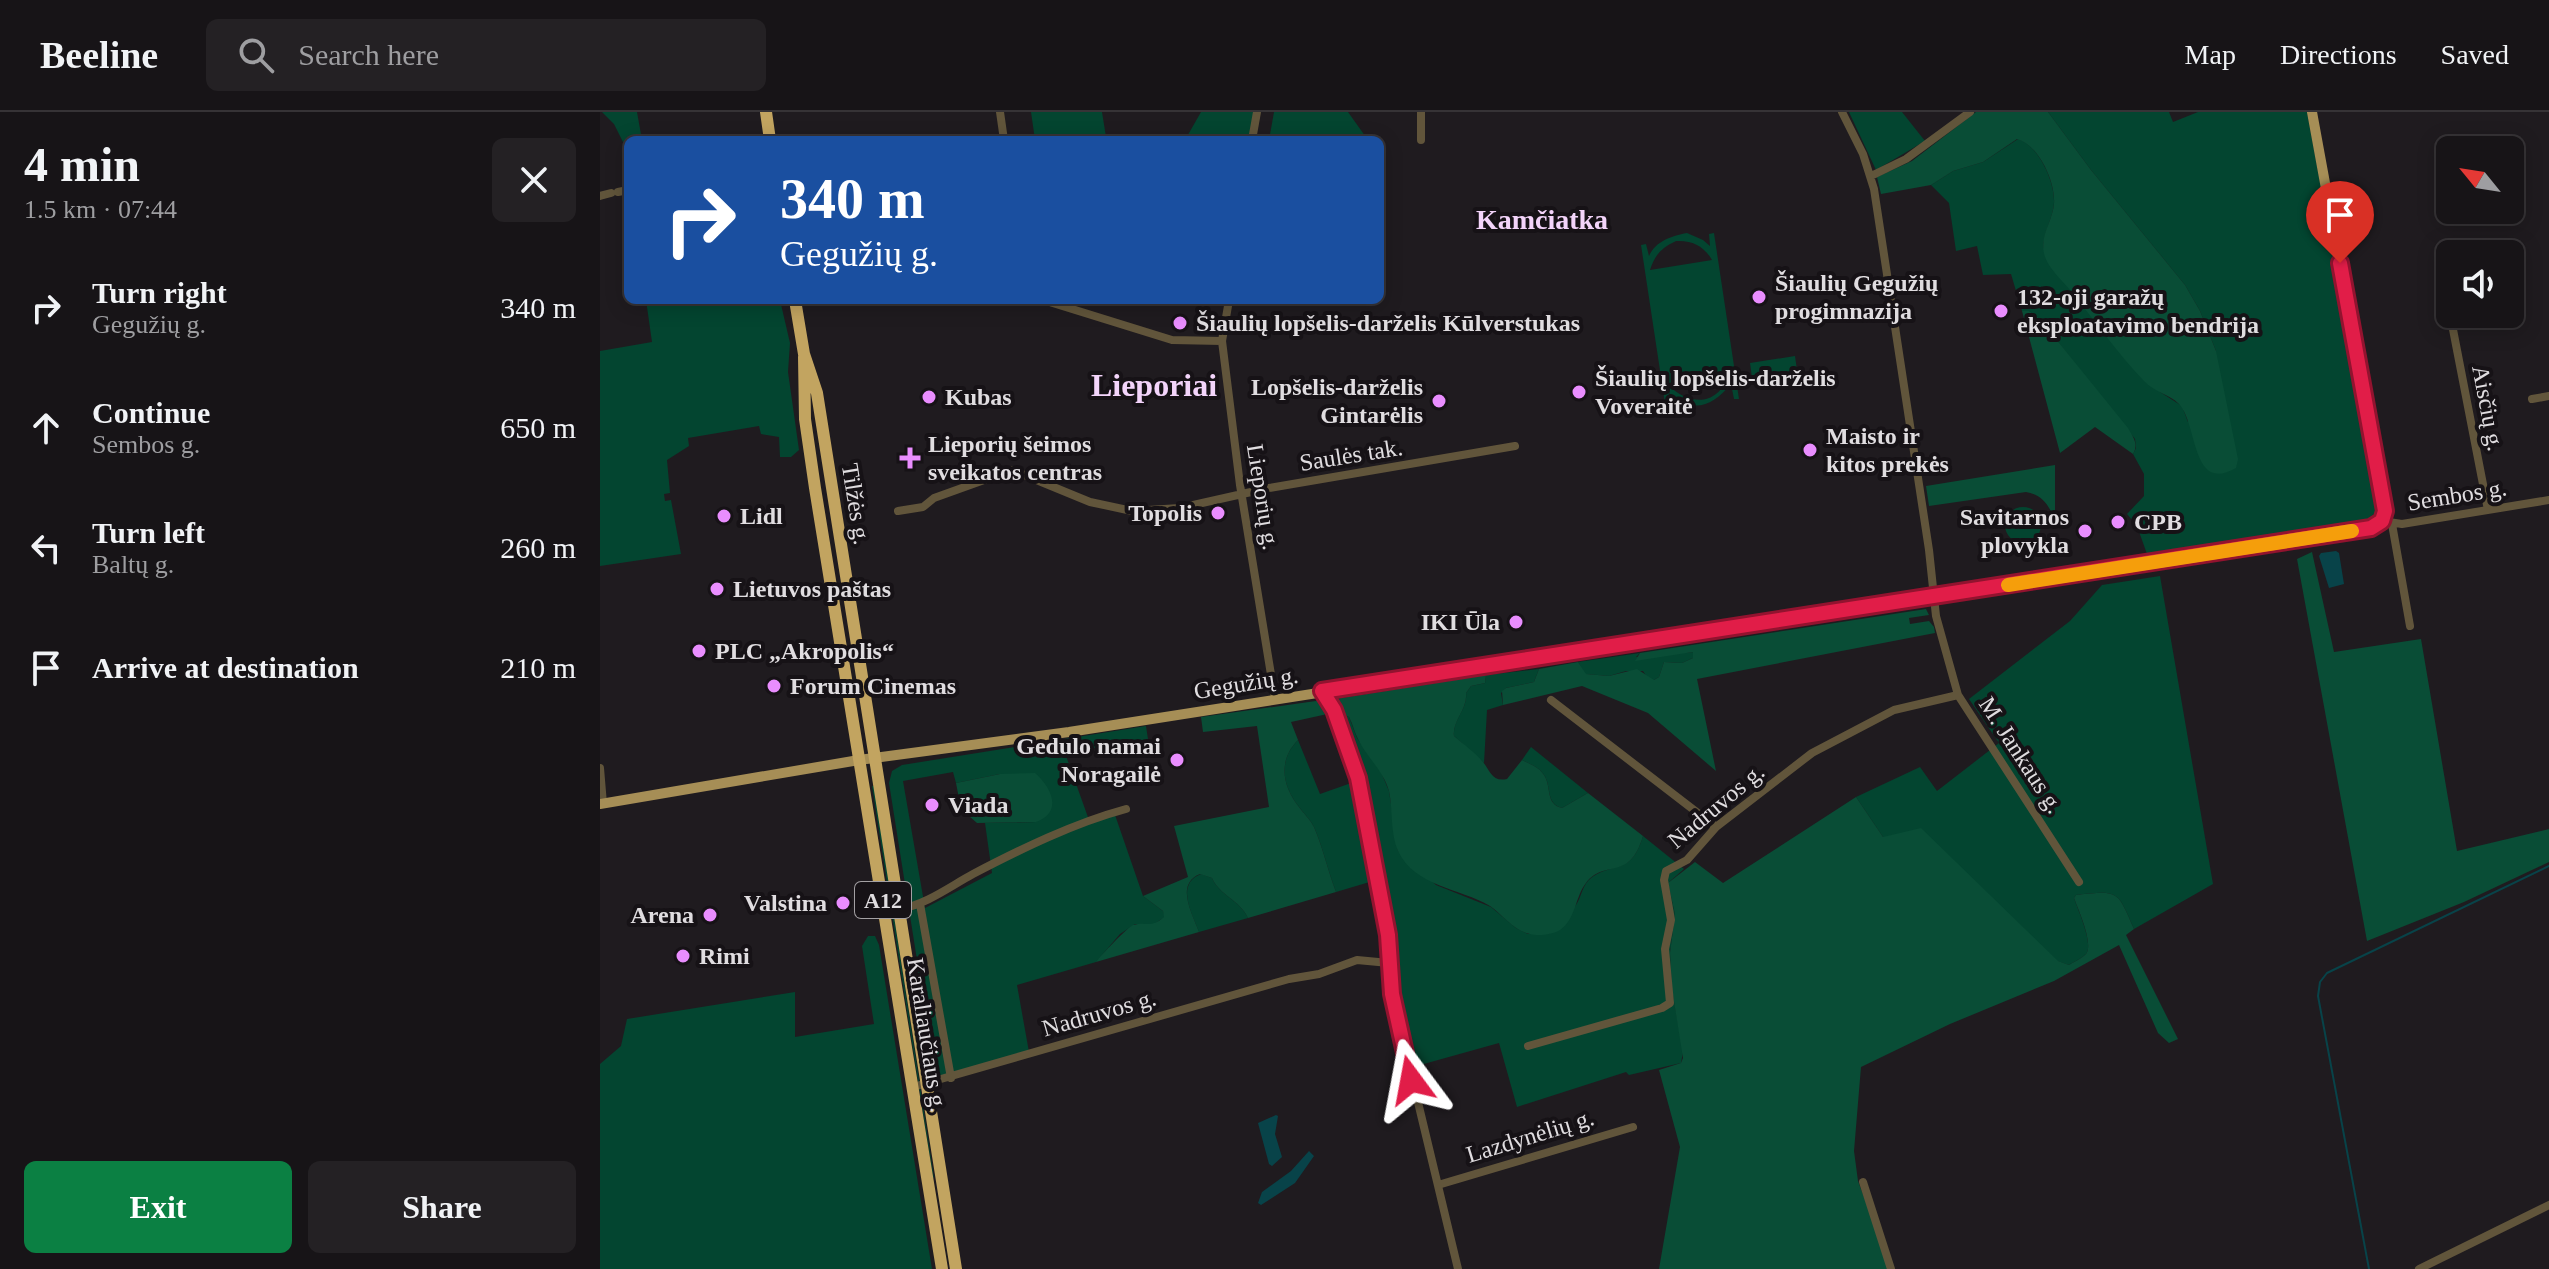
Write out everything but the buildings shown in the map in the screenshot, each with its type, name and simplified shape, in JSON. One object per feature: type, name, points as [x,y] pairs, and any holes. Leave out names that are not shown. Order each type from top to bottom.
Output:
[{"type":"highway","points":[[766,112],[769,136]]},
{"type":"highway","name":"Tilžės g.","points":[[796,304],[804,354],[817,393],[876,758]]},
{"type":"highway","name":"Tilžės g.","points":[[804,354],[802,382],[805,419],[859,760]]},
{"type":"highway","name":"Karaliaučiaus g.","points":[[876,758],[956,1269]]},
{"type":"highway","name":"Karaliaučiaus g.","points":[[859,760],[942,1269]]},
{"type":"main road","points":[[2312,112],[2387,522]]},
{"type":"main road","name":"Sembos g.","points":[[2089,573],[2349,532],[2387,522]]},
{"type":"main road","name":"Gegužių g.","points":[[602,804],[859,760],[1069,732],[2089,573]]},
{"type":"street","points":[[1000,112],[1003,136]]},
{"type":"street","points":[[1253,136],[1257,112]]},
{"type":"street","points":[[1421,112],[1421,140]]},
{"type":"street","name":"M. Jankaus g.","points":[[1842,112],[1871,176],[1879,213],[1936,616],[1958,695],[2079,882]]},
{"type":"street","points":[[1871,176],[1906,159],[1970,112]]},
{"type":"street","points":[[600,196],[624,191]]},
{"type":"street","points":[[1056,304],[1172,340],[1222,341]]},
{"type":"street","name":"Lieporių g.","points":[[1228,304],[1222,341],[1241,495],[1275,699]]},
{"type":"street","name":"Aisčių g.","points":[[2453,328],[2488,510]]},
{"type":"street","points":[[2532,399],[2549,396]]},
{"type":"street","name":"Saulės tak.","points":[[898,511],[923,507],[934,498],[1012,470],[1090,502],[1132,511],[1180,508],[1515,446]]},
{"type":"street","name":"Sembos g.","points":[[2387,522],[2549,500]]},
{"type":"street","points":[[2387,522],[2410,626]]},
{"type":"street","points":[[1322,691],[1334,710],[1358,778],[1388,935],[1392,994],[1458,1269]]},
{"type":"street","name":"Nadruvos g.","points":[[1528,1046],[1662,1008],[1670,1003],[1665,949],[1671,920],[1664,880],[1666,871],[1687,860],[1716,827],[1821,748],[1894,710],[1958,695]]},
{"type":"street","points":[[1551,700],[1716,827]]},
{"type":"street","points":[[600,768],[602,804]]},
{"type":"street","points":[[900,909],[920,904],[974,873],[1089,821],[1126,809]]},
{"type":"street","points":[[920,904],[951,1078]]},
{"type":"street","name":"Nadruvos g.","points":[[913,1087],[1289,979],[1319,974],[1357,960],[1389,963]]},
{"type":"street","name":"Lazdynėlių g.","points":[[1438,1185],[1633,1127]]},
{"type":"street","points":[[1863,1182],[1891,1269]]},
{"type":"street","points":[[2419,1269],[2549,1205]]},
{"type":"green space","points":[[602,112],[637,112],[641,136],[624,136],[623,142],[614,124]]},
{"type":"green space","points":[[1031,112],[1102,112],[1106,136],[1034,136]]},
{"type":"green space","points":[[1201,112],[1254,112],[1250,136],[1187,136]]},
{"type":"green space","points":[[1274,112],[1348,112],[1365,136],[1270,136]]},
{"type":"green space","points":[[1849,112],[1902,112],[1925,141],[1876,170]]},
{"type":"green space","points":[[1976,112],[2048,112],[2185,285],[2200,311],[2216,351],[2238,459],[2236,468],[2221,474],[2211,472],[2203,464],[2179,404],[2144,381],[2051,267],[2043,244],[2053,210],[2053,190],[2046,168],[2025,143],[2017,139],[1983,162],[1953,171],[1931,185],[1881,194],[1877,177],[1912,161]]},
{"type":"green space","points":[[2048,112],[2169,112],[2173,122],[2198,112],[2307,112],[2378,496],[2376,510],[2370,518],[2147,554],[2137,526],[2127,514],[2144,496],[2144,474],[2133,454],[2135,439],[2039,318],[2029,311],[2022,311],[2011,274],[1983,275],[1977,246],[1956,251],[1949,203],[1931,185],[1953,171],[1983,162],[2018,139],[2026,143],[2046,168],[2053,190],[2053,210],[2043,247],[2160,392],[2182,406],[2188,422],[2216,351],[2200,311],[2185,285]]},
{"type":"green space","points":[[1687,233],[1710,246],[1709,234],[1714,233],[1739,399],[1734,399],[1731,384],[1717,398],[1702,405],[1686,404],[1669,393],[1671,409],[1666,410],[1641,245],[1646,244],[1649,256],[1660,243]],"holes":[[[1676,241],[1697,245],[1712,260],[1650,270],[1659,252]],[[1729,374],[1718,393],[1702,400],[1684,396],[1667,384]]]},
{"type":"green space","points":[[647,304],[781,304],[790,343],[788,372],[799,450],[791,457],[780,457],[779,437],[761,434],[759,426],[688,438],[689,446],[667,460],[670,493],[664,494],[665,501],[671,500],[681,554],[600,566],[600,351],[652,342]]},
{"type":"green space","points":[[2022,311],[2029,311],[2039,318],[2128,428],[2135,444],[2133,454],[2095,427],[2060,453]]},
{"type":"green space","points":[[1795,356],[1798,377],[1753,385],[1750,363]]},
{"type":"green space","points":[[2055,465],[2055,519],[2044,501],[2026,492],[1929,506],[1926,486]]},
{"type":"green space","points":[[2023,507],[2035,513],[2041,525],[2035,537],[2023,543],[2011,537],[2005,525],[2011,513]]},
{"type":"green space","points":[[2312,552],[2334,652],[2421,639],[2457,851],[2549,829],[2549,862],[2464,902],[2367,941],[2297,559]]},
{"type":"green space","points":[[2160,576],[2213,884],[2134,929],[2115,896],[2109,893],[2076,895],[2074,898],[2087,935],[2088,950],[2069,965],[2057,961],[1883,837],[1856,797],[1920,767],[1937,791],[1999,743],[1969,699],[2070,621],[2102,585]]},
{"type":"green space","points":[[1926,609],[1929,615],[1909,618],[1910,624],[1929,621],[1935,633],[1697,679],[1716,771],[1648,713],[1582,686],[1503,705],[1502,691],[1534,682],[1539,669],[1578,662],[1586,674],[1609,676],[1637,669],[1654,680],[1659,677],[1664,662],[1682,663],[1693,658],[1693,652],[1635,661],[1640,653]]},
{"type":"green space","points":[[1694,652],[1693,658],[1682,663],[1664,662],[1659,677],[1654,680],[1649,680],[1643,671],[1626,671],[1609,676],[1585,674],[1578,662],[1640,653],[1636,657]]},
{"type":"green space","points":[[1539,669],[1534,682],[1506,688],[1501,693],[1503,705],[1487,710],[1484,763],[1454,736],[1466,693],[1471,686],[1485,683],[1486,675]]},
{"type":"green space","points":[[1486,675],[1485,683],[1471,686],[1466,693],[1454,736],[1480,759],[1492,775],[1507,779],[1522,760],[1542,772],[1551,799],[1557,806],[1562,808],[1588,793],[1643,836],[1631,860],[1593,876],[1586,883],[1565,925],[1545,935],[1524,932],[1490,906],[1427,879],[1406,863],[1395,844],[1386,784],[1362,746],[1349,717],[1339,712],[1335,699]]},
{"type":"green space","points":[[1323,700],[1332,713],[1291,722],[1298,740],[1287,756],[1285,773],[1293,799],[1314,827],[1336,892],[1248,918],[1212,878],[1200,874],[1192,879],[1187,892],[1199,932],[1096,962],[1133,925],[1152,924],[1164,917],[1163,911],[1143,896],[1188,877],[1174,826],[1269,807],[1257,726],[1203,732],[1201,717]]},
{"type":"green space","points":[[1339,712],[1349,717],[1357,738],[1381,772],[1389,791],[1398,851],[1436,885],[1491,907],[1528,934],[1549,934],[1576,905],[1588,881],[1627,862],[1638,849],[1643,836],[1684,869],[1668,883],[1675,914],[1670,953],[1672,989],[1683,1052],[1681,1063],[1629,1075],[1626,1072],[1517,1107],[1499,1043],[1413,1067],[1397,1002],[1372,814]]},
{"type":"green space","points":[[1146,726],[1148,739],[1065,753],[1089,820],[1114,812],[1143,896],[1163,911],[1165,917],[1151,926],[1135,924],[1120,934],[1096,962],[1017,985],[1029,1052],[943,1076],[937,1075],[929,1065],[917,960],[889,783],[892,771],[902,765]],"holes":[[[953,772],[956,783],[1000,774],[1036,822],[985,823],[992,873],[925,908],[903,781]]]},
{"type":"green space","points":[[1298,740],[1320,794],[1354,782],[1373,881],[1336,892],[1314,827],[1293,799],[1286,782],[1287,756]]},
{"type":"green space","points":[[1531,747],[1588,793],[1562,808],[1557,806],[1551,799],[1542,772],[1522,760]]},
{"type":"green space","points":[[1035,773],[1052,799],[1050,812],[1036,822],[977,823],[961,809],[956,783],[1000,774]]},
{"type":"green space","points":[[874,786],[934,1178],[933,1177]]},
{"type":"green space","points":[[1856,797],[1883,837],[1921,828],[2058,961],[2069,965],[2086,954],[2088,949],[2074,898],[2076,895],[2109,893],[2115,896],[2134,929],[2126,935],[2178,1039],[2169,1043],[2158,1033],[2119,945],[2054,981],[1950,1024],[1861,1067],[1854,1151],[1858,1181],[1891,1269],[1659,1269],[1680,1147],[1659,1070],[1681,1063],[1683,1058],[1672,989],[1670,953],[1675,914],[1668,883],[1695,862],[1723,883]]},
{"type":"green space","points":[[1201,874],[1212,878],[1248,918],[1199,932],[1187,892],[1193,879]]},
{"type":"green space","points":[[868,936],[875,936],[879,945],[932,1269],[600,1269],[600,1064],[621,1046],[627,1019],[795,992],[795,1037],[874,1024],[862,946]]},
{"type":"water","points":[[2336,551],[2339,553],[2344,584],[2329,588],[2319,556]]},
{"type":"water","points":[[1276,1115],[1275,1134],[1282,1157],[1272,1166],[1258,1123]]},
{"type":"water","points":[[1309,1151],[1314,1156],[1295,1183],[1261,1205],[1258,1203],[1262,1192],[1291,1171]]},
{"type":"waterway","points":[[2369,1269],[2318,996],[2320,982],[2327,973],[2549,866]]},
{"type":"slow traffic","points":[[2008,585],[2352,531]]},
{"type":"place","name":"Šiaulių Gegužių progimnazija","points":[[1759,297]]},
{"type":"place","name":"132-oji garažų eksploatavimo bendrija","points":[[2001,311]]},
{"type":"place","name":"Šiaulių lopšelis-darželis Kūlverstukas","points":[[1180,323]]},
{"type":"place","name":"Šiaulių lopšelis-darželis Voveraitė","points":[[1579,392]]},
{"type":"place","name":"Kubas","points":[[929,397]]},
{"type":"place","name":"Lopšelis-darželis Gintarėlis","points":[[1439,401]]},
{"type":"place","name":"Maisto ir kitos prekės","points":[[1810,450]]},
{"type":"place","name":"Lieporių šeimos sveikatos centras","points":[[910,458]]},
{"type":"place","name":"Topolis","points":[[1218,513]]},
{"type":"place","name":"Lidl","points":[[724,516]]},
{"type":"place","name":"CPB","points":[[2118,522]]},
{"type":"place","name":"Savitarnos plovykla","points":[[2085,531]]},
{"type":"place","name":"Lietuvos paštas","points":[[717,589]]},
{"type":"place","name":"IKI Ūla","points":[[1516,622]]},
{"type":"place","name":"PLC „Akropolis“","points":[[699,651]]},
{"type":"place","name":"Forum Cinemas","points":[[774,686]]},
{"type":"place","name":"Gedulo namai Noragailė","points":[[1177,760]]},
{"type":"place","name":"Viada","points":[[932,805]]},
{"type":"place","name":"Valstina","points":[[843,903]]},
{"type":"place","name":"Arena","points":[[710,915]]},
{"type":"place","name":"Rimi","points":[[683,956]]},
{"type":"district","name":"Kamčiatka","points":[[1542,219]]},
{"type":"district","name":"Lieporiai","points":[[1154,385]]},
{"type":"route","points":[[1411,1080],[1392,994],[1388,935],[1358,778],[1334,710],[1322,691],[2376,526],[2382,521],[2385,511],[2340,263]]}]
